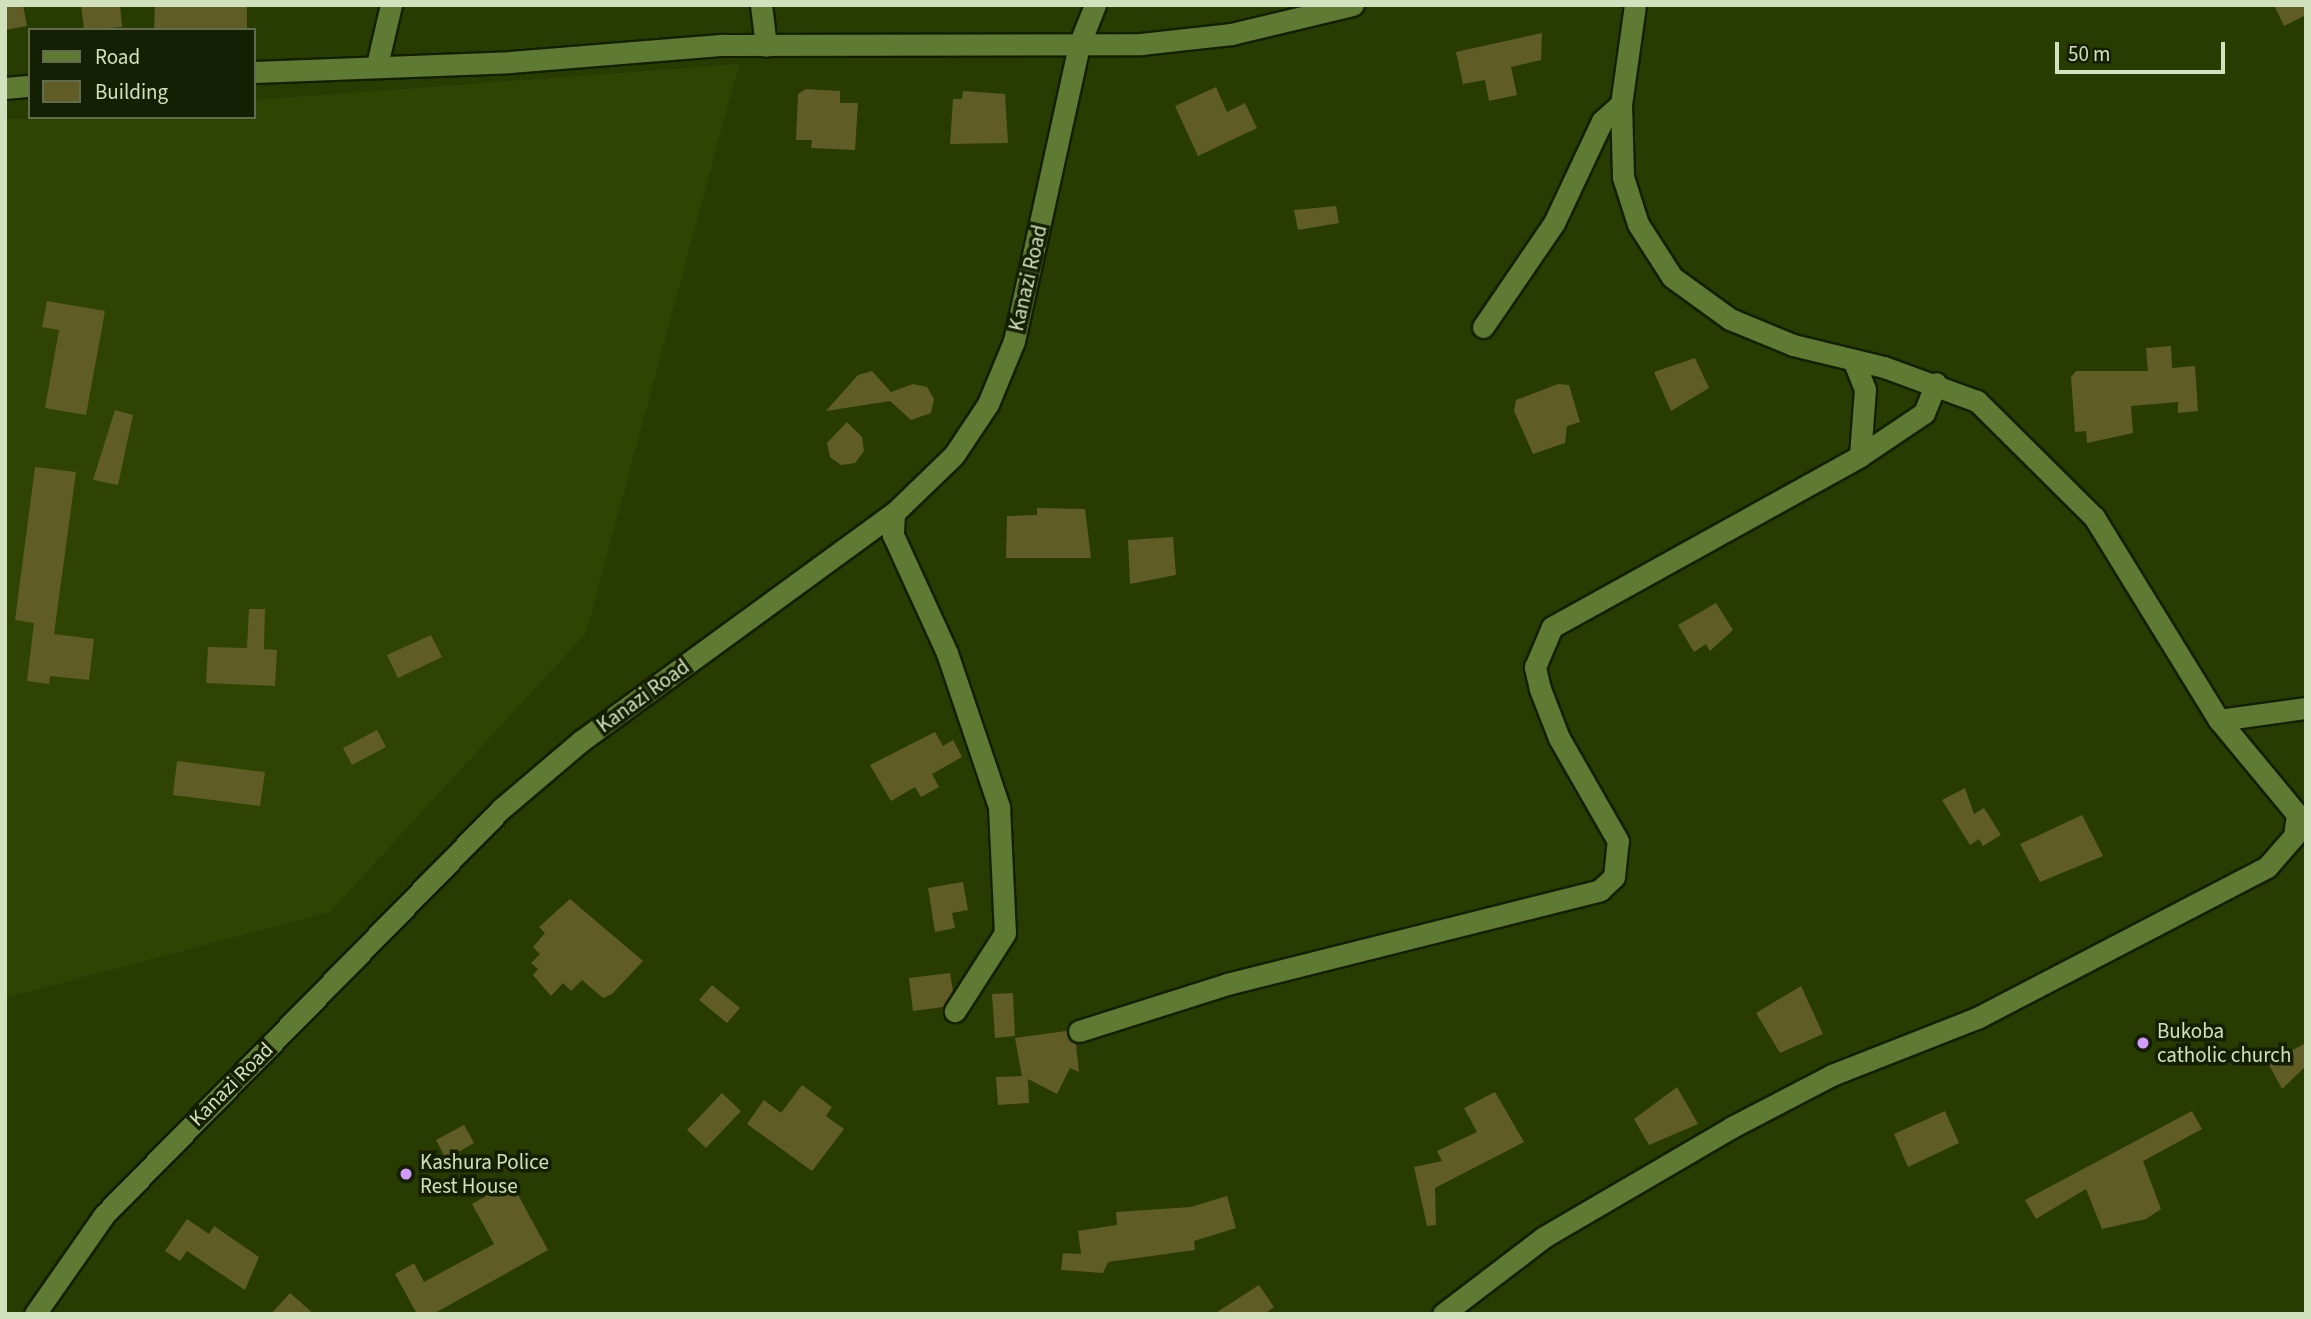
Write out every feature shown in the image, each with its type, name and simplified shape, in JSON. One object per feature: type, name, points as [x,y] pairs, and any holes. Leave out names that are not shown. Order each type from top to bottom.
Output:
[{"type":"street","points":[[377,65],[391,5]]},
{"type":"street","points":[[761,5],[766,46]]},
{"type":"street","name":"Kanazi Road","points":[[35,1314],[104,1215],[501,809],[581,741],[894,513],[954,455],[988,404],[1014,341],[1079,45],[1095,5]]},
{"type":"street","points":[[256,72],[766,46],[1079,45],[1230,34],[1353,5]]},
{"type":"street","points":[[1443,1314],[1544,1237],[1732,1127],[1832,1075],[1977,1018],[2267,867],[2294,836],[2301,820],[2219,720],[2094,517],[1977,401],[1936,383],[1854,362],[1731,319],[1672,277],[1638,224],[1623,177],[1621,104],[1635,5]]},
{"type":"street","points":[[5,88],[28,86]]},
{"type":"street","points":[[1483,327],[1554,222],[1602,121],[1621,104]]},
{"type":"street","points":[[1854,362],[1866,388],[1860,456]]},
{"type":"street","points":[[1079,1031],[1227,984],[1600,890],[1614,877],[1618,841],[1559,738],[1540,689],[1535,667],[1548,634],[1576,611],[1860,456],[1924,413],[1936,383]]},
{"type":"street","points":[[894,513],[893,536],[947,653],[999,807],[1005,933],[955,1011]]},
{"type":"street","points":[[2219,720],[2306,708]]},
{"type":"shaded area","points":[[739,64],[586,633],[330,912],[5,998],[5,119],[256,119],[256,100]]},
{"type":"building","points":[[5,5],[23,5],[27,26],[5,30]]},
{"type":"building","points":[[81,5],[120,5],[122,27],[84,28]]},
{"type":"building","points":[[155,5],[247,5],[247,28],[154,28]]},
{"type":"building","points":[[2274,5],[2306,5],[2306,15],[2284,26]]},
{"type":"building","points":[[1542,33],[1541,60],[1511,67],[1517,95],[1489,101],[1485,80],[1463,84],[1456,52]]},
{"type":"building","points":[[1216,87],[1227,112],[1245,103],[1257,128],[1198,156],[1175,106]]},
{"type":"building","points":[[806,89],[840,91],[840,103],[858,103],[855,150],[811,148],[812,140],[796,140],[798,94]]},
{"type":"building","points":[[963,91],[1005,94],[1008,143],[950,144],[953,99],[962,99]]},
{"type":"building","points":[[1336,206],[1339,223],[1298,230],[1294,210]]},
{"type":"building","points":[[47,301],[105,311],[86,415],[45,408],[59,330],[42,327]]},
{"type":"building","points":[[2171,346],[2172,368],[2195,366],[2198,411],[2178,413],[2178,402],[2131,406],[2133,433],[2087,443],[2086,431],[2075,432],[2071,377],[2076,371],[2148,371],[2146,348]]},
{"type":"building","points":[[1695,358],[1709,388],[1671,411],[1654,372]]},
{"type":"building","points":[[872,371],[891,392],[913,384],[927,387],[934,399],[931,413],[911,420],[890,401],[826,411],[858,375]]},
{"type":"building","points":[[1558,384],[1569,385],[1580,422],[1567,426],[1565,443],[1533,454],[1514,411],[1516,400]]},
{"type":"building","points":[[115,410],[133,415],[118,485],[93,480]]},
{"type":"building","points":[[847,422],[862,437],[864,451],[855,463],[841,465],[830,457],[827,443]]},
{"type":"building","points":[[35,467],[76,472],[54,634],[94,639],[89,680],[50,676],[49,684],[27,681],[34,623],[15,620]]},
{"type":"building","points":[[1037,508],[1085,509],[1091,558],[1006,558],[1007,516],[1037,515]]},
{"type":"building","points":[[1173,537],[1176,575],[1130,584],[1128,540]]},
{"type":"building","points":[[1716,603],[1733,630],[1710,651],[1706,644],[1694,652],[1678,625]]},
{"type":"building","points":[[249,609],[265,609],[264,649],[277,650],[275,686],[206,683],[208,647],[247,648]]},
{"type":"building","points":[[431,635],[442,657],[398,678],[387,655]]},
{"type":"building","points":[[377,730],[386,747],[352,765],[343,748]]},
{"type":"building","points":[[935,732],[943,746],[953,740],[962,757],[932,774],[939,787],[921,797],[915,787],[891,801],[870,765]]},
{"type":"building","points":[[177,761],[265,772],[260,806],[173,795]]},
{"type":"building","points":[[1965,788],[1974,814],[1984,808],[2001,835],[1983,846],[1979,839],[1970,845],[1942,800]]},
{"type":"building","points":[[2082,815],[2103,856],[2040,882],[2020,844]]},
{"type":"building","points":[[963,882],[968,910],[952,913],[955,928],[935,932],[928,888]]},
{"type":"building","points":[[570,899],[643,961],[612,994],[603,998],[582,980],[571,991],[563,983],[551,996],[533,975],[538,969],[531,963],[540,954],[533,947],[545,933],[539,927]]},
{"type":"building","points":[[950,973],[953,991],[943,1007],[913,1011],[909,978]]},
{"type":"building","points":[[712,985],[740,1008],[727,1023],[699,1000]]},
{"type":"building","points":[[1801,986],[1823,1034],[1780,1053],[1756,1013]]},
{"type":"building","points":[[1013,993],[1015,1036],[995,1038],[992,994]]},
{"type":"building","points":[[1066,1031],[1076,1044],[1079,1072],[1070,1068],[1057,1094],[1028,1079],[1029,1103],[998,1105],[996,1077],[1022,1076],[1015,1038]]},
{"type":"building","points":[[2306,1043],[2306,1066],[2282,1089],[2268,1063]]},
{"type":"building","points":[[802,1085],[832,1107],[826,1116],[844,1129],[812,1171],[747,1124],[764,1100],[781,1113]]},
{"type":"building","points":[[1677,1087],[1698,1124],[1649,1145],[1634,1119]]},
{"type":"building","points":[[1495,1092],[1524,1142],[1435,1188],[1436,1225],[1427,1226],[1414,1167],[1442,1161],[1437,1151],[1477,1132],[1464,1108]]},
{"type":"building","points":[[722,1093],[741,1111],[706,1148],[687,1130]]},
{"type":"building","points":[[1945,1111],[1959,1143],[1908,1167],[1894,1134]]},
{"type":"building","points":[[2192,1111],[2202,1129],[2143,1161],[2161,1209],[2146,1219],[2102,1229],[2086,1189],[2036,1219],[2025,1200]]},
{"type":"building","points":[[464,1125],[474,1143],[446,1159],[436,1140]]},
{"type":"building","points":[[511,1182],[548,1250],[433,1314],[417,1314],[395,1274],[414,1263],[424,1282],[494,1244],[472,1204]]},
{"type":"building","points":[[1227,1196],[1236,1228],[1194,1241],[1195,1250],[1108,1262],[1103,1273],[1061,1270],[1063,1253],[1081,1254],[1078,1231],[1117,1225],[1116,1212],[1191,1207]]},
{"type":"building","points":[[187,1219],[209,1234],[214,1226],[259,1257],[245,1290],[187,1251],[180,1261],[165,1251]]},
{"type":"building","points":[[1259,1285],[1274,1307],[1264,1314],[1214,1314]]},
{"type":"building","points":[[290,1293],[314,1314],[271,1314]]},
{"type":"place","name":"Bukoba catholic church","points":[[2143,1043]]},
{"type":"place","name":"Kashura Police Rest House","points":[[406,1174]]}]
